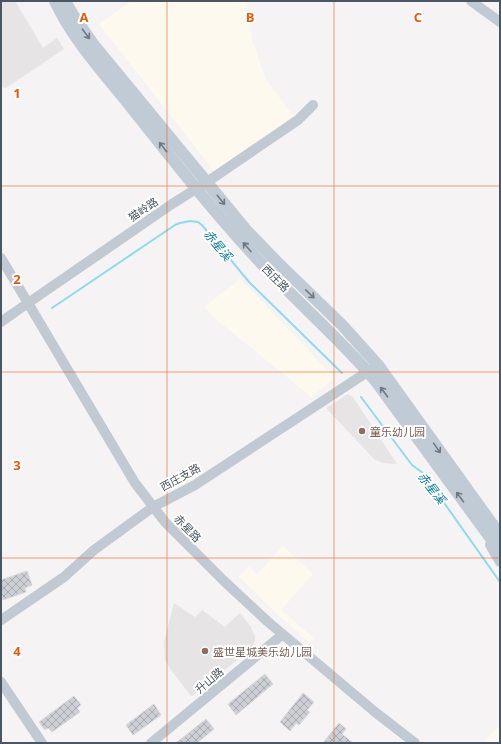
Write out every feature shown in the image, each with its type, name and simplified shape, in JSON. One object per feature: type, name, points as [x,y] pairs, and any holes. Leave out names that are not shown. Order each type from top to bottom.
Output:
[{"type":"main road","name":"西庄路","points":[[55,1],[67,22],[90,55],[196,188],[263,265],[373,368]]},
{"type":"main road","name":"西庄路","points":[[65,1],[73,16],[93,44],[206,182],[254,238],[342,325],[373,368],[382,389],[478,512],[500,536]]},
{"type":"main road","name":"西庄路","points":[[478,512],[500,551]]},
{"type":"street","points":[[470,1],[500,22]]},
{"type":"street","name":"猫岭路","points":[[28,303],[298,120],[313,104]]},
{"type":"street","points":[[1,258],[28,303],[1,322]]},
{"type":"street","name":"赤星路","points":[[28,303],[135,483],[172,530],[282,635],[415,743]]},
{"type":"street","name":"西庄支路","points":[[1,620],[64,577],[94,550],[153,507],[195,485],[373,368]]},
{"type":"street","points":[[478,512],[500,527]]},
{"type":"street","points":[[478,512],[500,562]]},
{"type":"street","name":"升山路","points":[[151,743],[282,635]]},
{"type":"street","points":[[1,682],[42,743]]},
{"type":"shaded area","points":[[1,1],[15,1],[43,48],[57,38],[64,49],[6,88],[1,87]]},
{"type":"shaded area","points":[[132,1],[247,1],[252,38],[266,79],[293,116],[214,171],[99,24]]},
{"type":"shaded area","points":[[240,279],[335,378],[310,398],[308,394],[213,317],[204,307]]},
{"type":"shaded area","name":"童乐幼儿园","points":[[348,394],[353,397],[397,464],[383,463],[374,459],[326,408]]},
{"type":"shaded area","points":[[283,546],[313,574],[281,610],[314,638],[310,643],[277,614],[239,577],[249,566],[257,574]]},
{"type":"shaded area","name":"盛世星城美乐幼儿园","points":[[174,603],[195,617],[202,610],[225,627],[240,613],[251,627],[255,637],[254,644],[242,656],[191,696],[165,660],[164,642]]},
{"type":"shaded area","points":[[500,725],[500,743],[482,743]]},
{"type":"building","points":[[27,571],[32,585],[25,588],[26,592],[3,600],[1,594],[1,580]]},
{"type":"building","points":[[265,674],[273,684],[236,715],[228,704]]},
{"type":"building","points":[[303,693],[314,702],[307,710],[310,712],[299,725],[296,723],[290,731],[280,722]]},
{"type":"building","points":[[74,696],[81,705],[77,708],[80,712],[52,732],[48,728],[45,730],[39,722]]},
{"type":"building","points":[[154,704],[161,715],[133,735],[126,725]]},
{"type":"building","points":[[206,719],[214,729],[197,743],[176,743]]},
{"type":"building","points":[[339,723],[346,729],[342,734],[353,743],[323,743]]},
{"type":"waterway","name":"赤星溪","points":[[52,308],[175,225],[190,221],[198,222],[249,282],[342,373]]},
{"type":"waterway","name":"赤星溪","points":[[361,397],[412,465],[423,473],[500,582]]},
{"type":"place","name":"童乐幼儿园","points":[[362,431]]},
{"type":"place","name":"盛世星城美乐幼儿园","points":[[205,651]]}]
